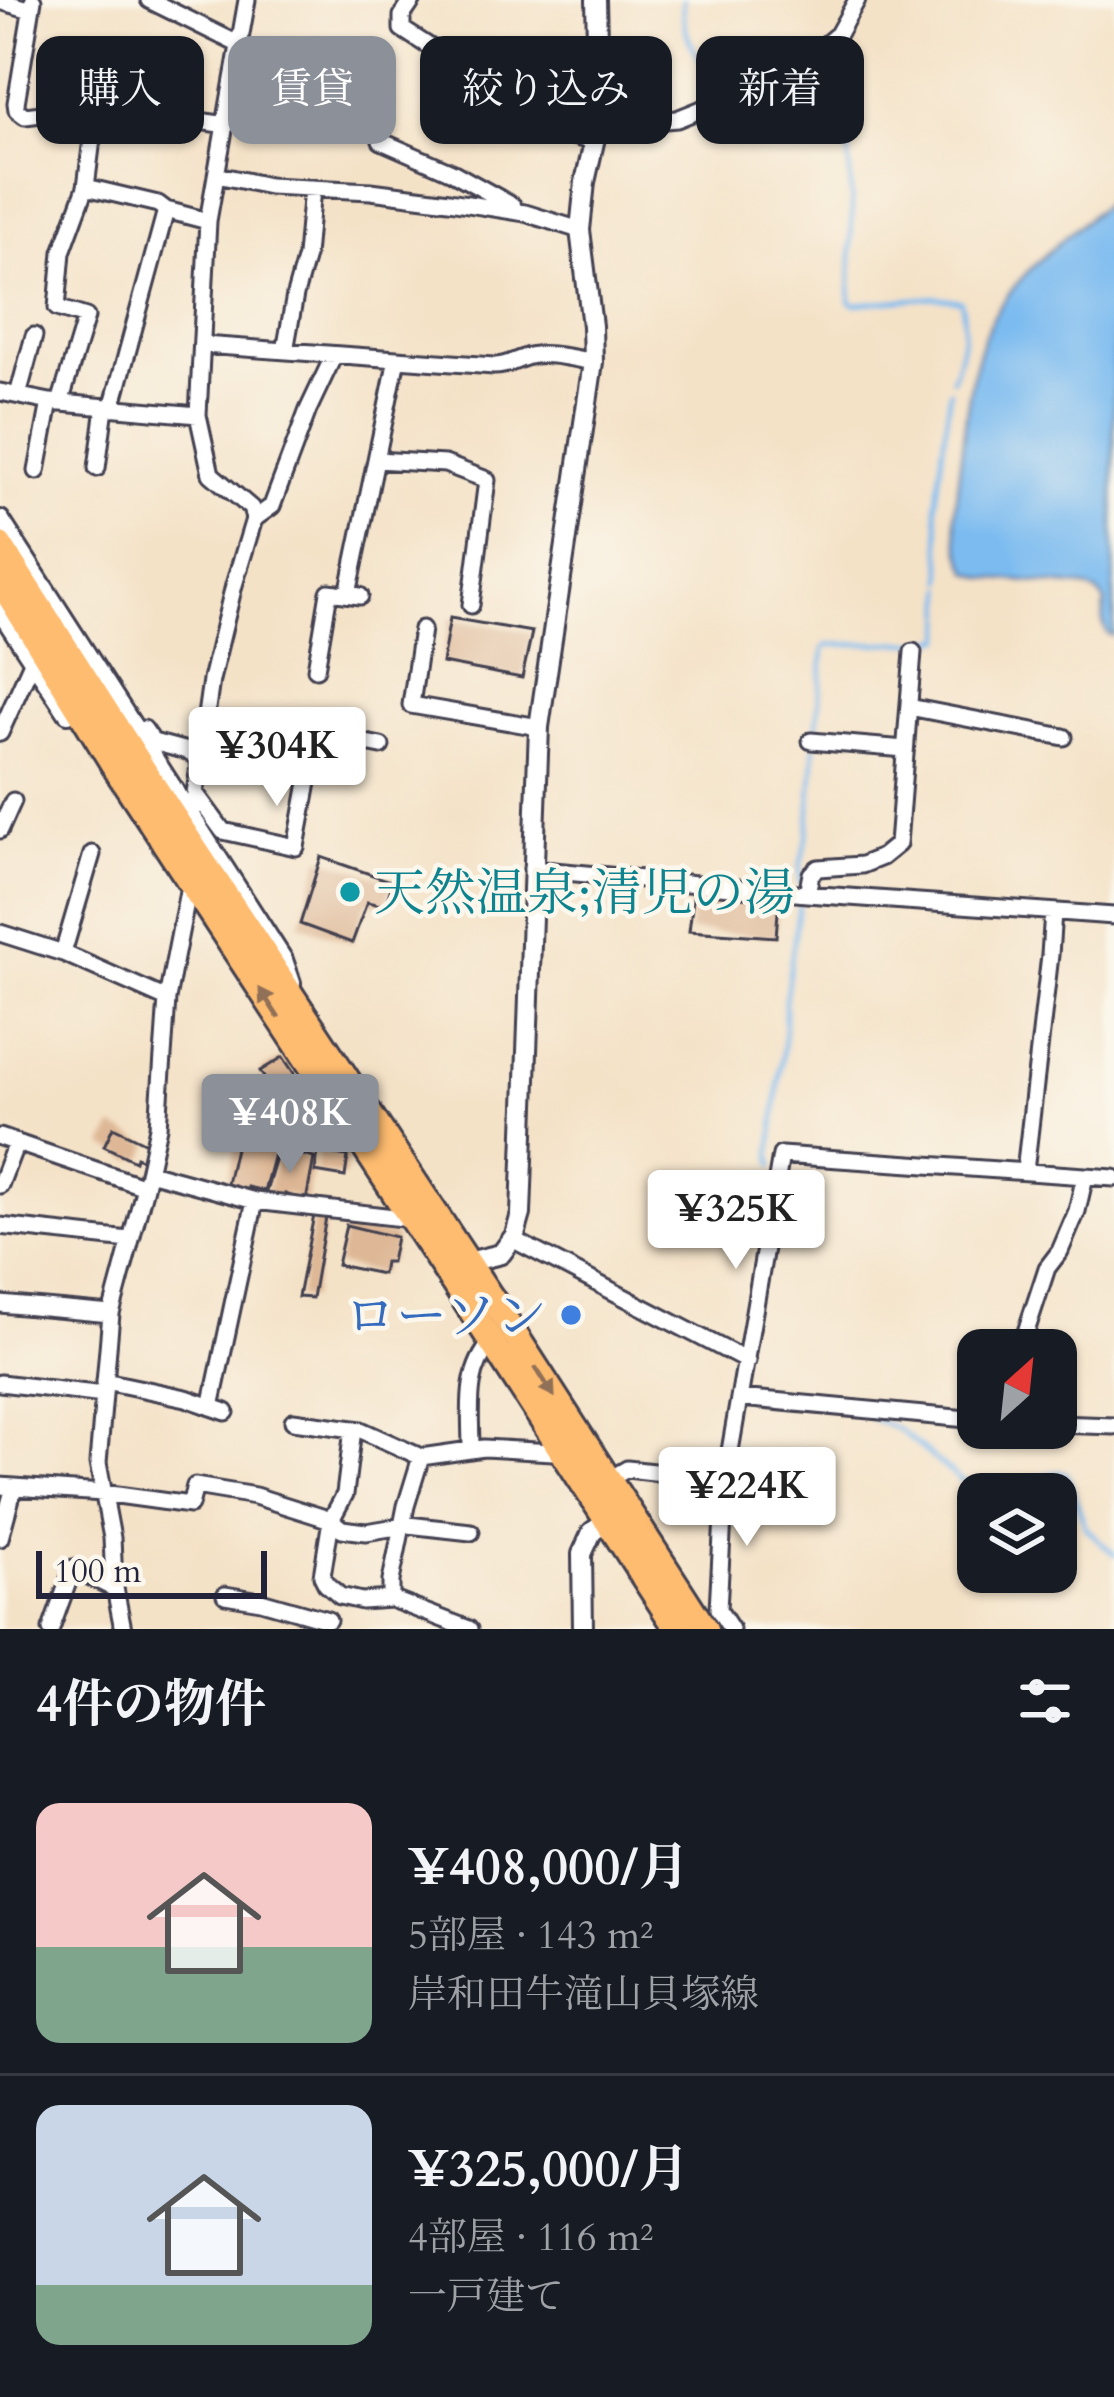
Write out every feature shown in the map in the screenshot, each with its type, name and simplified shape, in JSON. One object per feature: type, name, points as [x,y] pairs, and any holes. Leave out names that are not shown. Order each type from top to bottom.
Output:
[{"type":"main road","points":[[0,545],[184,835],[190,884],[412,1219],[455,1265],[608,1480],[616,1514],[676,1629]]},
{"type":"main road","points":[[0,581],[184,835],[442,1223],[455,1265],[492,1342],[561,1449],[705,1629]]},
{"type":"street","points":[[148,0],[228,39]]},
{"type":"street","points":[[241,36],[247,0]]},
{"type":"street","points":[[413,0],[402,16],[402,29],[420,41]]},
{"type":"street","points":[[596,0],[596,36]]},
{"type":"street","points":[[672,119],[712,105],[820,49],[838,34],[857,0]]},
{"type":"street","points":[[0,1],[32,5],[16,103],[9,111]]},
{"type":"street","points":[[184,835],[202,761],[211,680],[254,519],[251,508],[211,474],[198,415],[208,221],[228,115]]},
{"type":"street","points":[[204,122],[226,125]]},
{"type":"street","points":[[38,471],[55,402],[86,317],[57,308],[62,252],[86,187],[91,144]]},
{"type":"street","points":[[388,144],[452,172],[525,213]]},
{"type":"street","points":[[455,1265],[502,1254],[521,1214],[539,727],[589,405],[592,326],[580,230],[594,144]]},
{"type":"street","points":[[217,175],[269,186],[371,191],[525,213],[580,230]]},
{"type":"street","points":[[86,187],[208,221]]},
{"type":"street","points":[[285,351],[306,256],[312,188]]},
{"type":"street","points":[[97,468],[109,408],[166,210]]},
{"type":"street","points":[[34,336],[9,394],[198,415]]},
{"type":"street","points":[[203,345],[494,366],[541,356],[593,362]]},
{"type":"street","points":[[254,519],[272,506],[334,355]]},
{"type":"street","points":[[316,669],[328,592],[354,595],[397,359]]},
{"type":"street","points":[[376,460],[445,464],[487,480],[471,605]]},
{"type":"street","points":[[0,520],[100,677],[184,835]]},
{"type":"street","points":[[0,610],[74,721],[184,835]]},
{"type":"street","points":[[422,629],[411,706],[539,727]]},
{"type":"street","points":[[807,894],[811,874],[818,868],[862,865],[898,844],[913,652]]},
{"type":"street","points":[[0,733],[33,660]]},
{"type":"street","points":[[100,677],[126,702],[153,742],[187,751],[202,761]]},
{"type":"street","points":[[909,707],[1064,737]]},
{"type":"street","points":[[196,794],[223,831],[296,848],[309,732],[381,746]]},
{"type":"street","points":[[816,741],[905,749]]},
{"type":"street","points":[[0,830],[13,801]]},
{"type":"street","points":[[63,953],[92,854]]},
{"type":"street","points":[[532,869],[1114,916]]},
{"type":"street","points":[[122,1629],[98,1462],[111,1314],[158,1127],[167,999],[190,884]]},
{"type":"street","points":[[1025,1171],[1053,912]]},
{"type":"street","points":[[0,933],[63,953],[167,999]]},
{"type":"street","points":[[0,1185],[8,1140],[147,1180],[255,1201],[442,1223]]},
{"type":"street","points":[[731,1629],[718,1610],[725,1480],[781,1155],[1114,1178]]},
{"type":"street","points":[[1028,1329],[1047,1268],[1077,1211],[1084,1176]]},
{"type":"street","points":[[0,1383],[105,1388],[187,1398],[218,1409],[255,1201]]},
{"type":"street","points":[[0,1226],[130,1240]]},
{"type":"street","points":[[512,1239],[747,1361]]},
{"type":"street","points":[[0,1304],[111,1314]]},
{"type":"street","points":[[472,1450],[472,1377],[492,1342]]},
{"type":"street","points":[[740,1398],[957,1418]]},
{"type":"street","points":[[293,1421],[362,1430],[422,1456],[484,1448],[561,1449]]},
{"type":"street","points":[[1077,1425],[1114,1426]]},
{"type":"street","points":[[353,1429],[345,1494],[331,1520],[322,1576],[326,1584],[340,1596],[362,1601],[391,1599],[469,1629]]},
{"type":"street","points":[[391,1599],[411,1487],[422,1456]]},
{"type":"street","points":[[608,1480],[627,1469],[725,1480]]},
{"type":"street","points":[[0,1538],[7,1486],[190,1504],[195,1486],[255,1496],[331,1520],[342,1529],[366,1532],[404,1526],[471,1532]]},
{"type":"street","points":[[583,1629],[582,1554],[592,1532],[616,1514]]},
{"type":"street","points":[[51,1629],[74,1568],[115,1588]]},
{"type":"street","points":[[225,1595],[261,1601],[326,1625],[340,1596]]},
{"type":"water","points":[[1114,196],[1114,636],[1103,622],[1105,602],[1085,587],[985,578],[969,572],[958,542],[955,514],[971,386],[990,323],[1037,262]]},
{"type":"building","points":[[450,618],[532,632],[522,678],[442,663]]},
{"type":"building","name":"天然温泉;清児の湯","points":[[321,857],[393,882],[385,906],[367,902],[352,943],[300,924]]},
{"type":"building","points":[[694,891],[779,899],[776,937],[689,931]]},
{"type":"building","points":[[283,1057],[304,1088],[280,1103],[260,1071]]},
{"type":"building","points":[[240,1126],[278,1139],[264,1191],[248,1187],[246,1194],[226,1188]]},
{"type":"building","points":[[113,1127],[150,1145],[143,1160],[136,1157],[135,1161],[104,1146]]},
{"type":"building","points":[[279,1148],[314,1158],[306,1201],[285,1194],[283,1200],[265,1195]]},
{"type":"building","points":[[318,1152],[348,1156],[345,1177],[315,1172]]},
{"type":"building","points":[[314,1215],[326,1217],[312,1298],[298,1297]]},
{"type":"building","points":[[346,1225],[396,1237],[391,1262],[384,1262],[382,1274],[337,1265]]},
{"type":"waterway","points":[[683,0],[685,26],[696,53]]},
{"type":"waterway","points":[[848,144],[850,302],[936,297],[961,301],[962,340],[952,379]]},
{"type":"waterway","points":[[944,581],[936,504],[950,390]]},
{"type":"waterway","points":[[816,736],[824,649],[828,645],[944,638],[945,588]]},
{"type":"waterway","points":[[800,884],[815,747]]},
{"type":"waterway","points":[[773,1166],[785,1001],[799,905]]},
{"type":"waterway","points":[[869,1417],[899,1430],[960,1480],[977,1488],[1067,1474],[1086,1528],[1114,1554]]},
{"type":"waterway","points":[[716,1514],[717,1487]]},
{"type":"place","name":"天然温泉;清児の湯","points":[[350,892]]},
{"type":"place","name":"ローソン","points":[[571,1315]]}]
